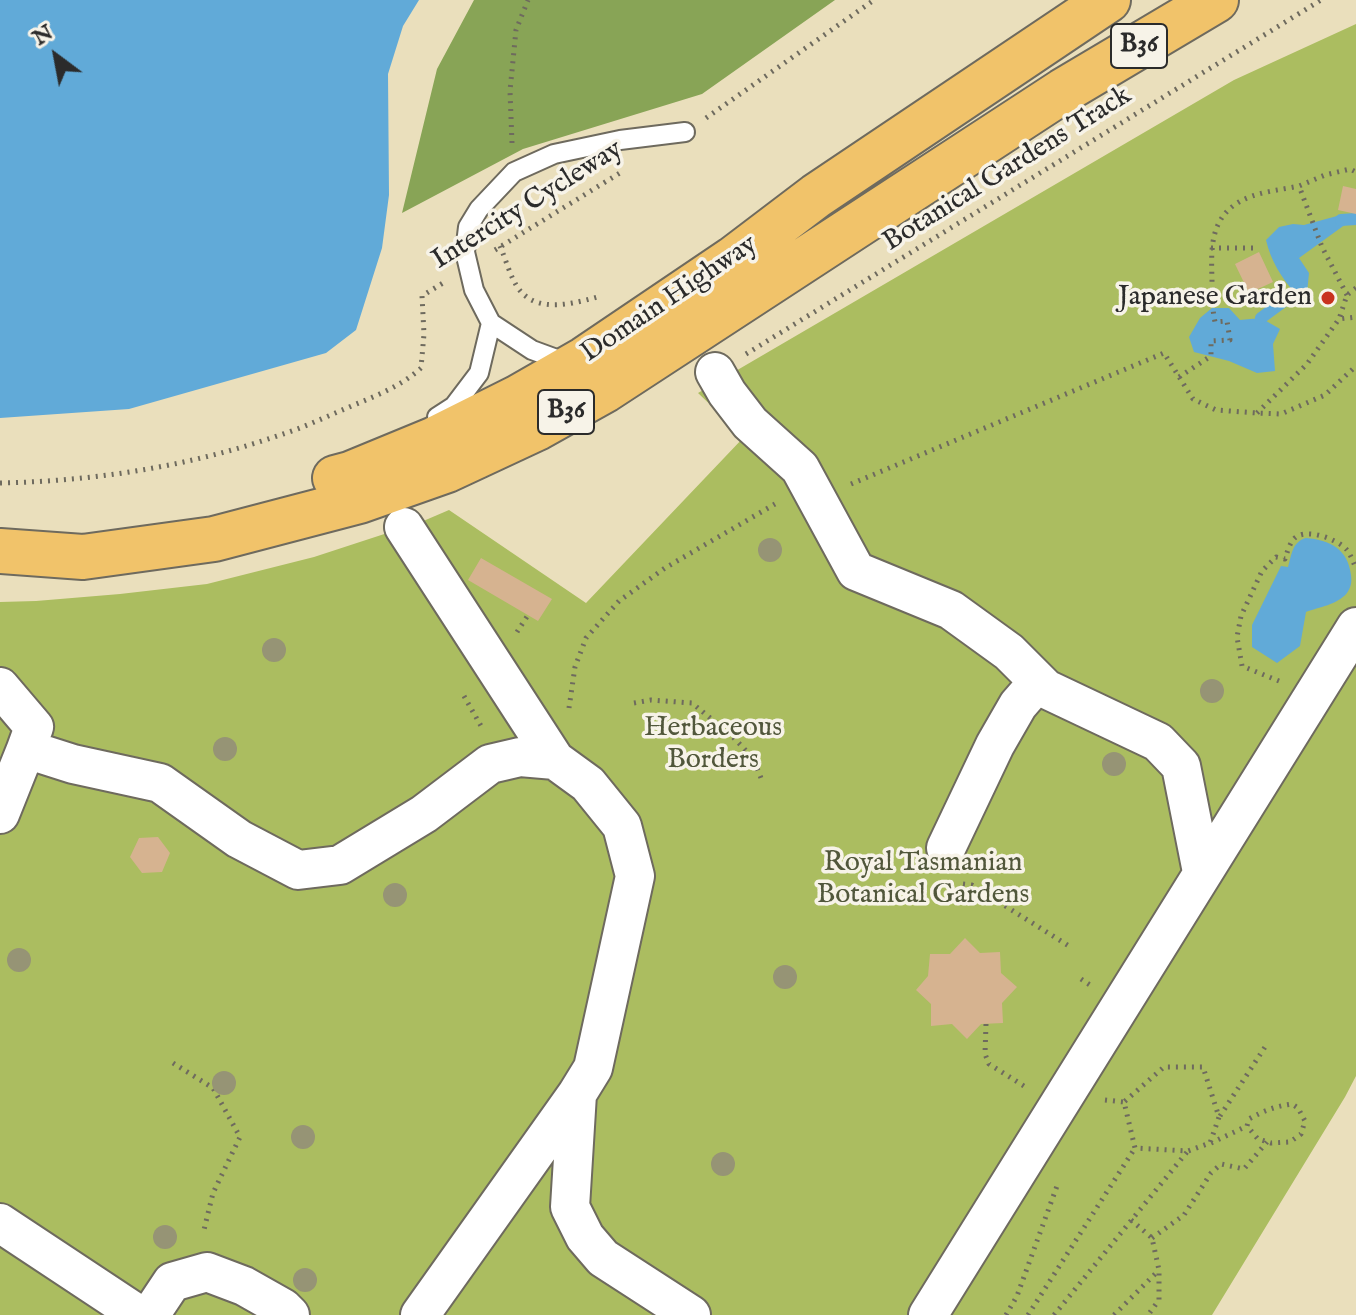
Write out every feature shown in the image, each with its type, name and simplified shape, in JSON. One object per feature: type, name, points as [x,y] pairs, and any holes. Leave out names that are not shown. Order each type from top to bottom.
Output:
[{"type":"main road","name":"Domain Highway","points":[[0,544],[209,514],[350,474],[435,439],[517,398],[585,359],[733,259],[816,196],[1108,0]]},
{"type":"main road","name":"Domain Highway","points":[[1063,91],[1187,0]]},
{"type":"main road","name":"Domain Highway","points":[[0,551],[83,557],[214,539],[359,501],[447,470],[537,428],[605,390],[1063,91],[1216,0]]},
{"type":"street","points":[[715,372],[750,423],[800,468],[856,571],[951,610],[1009,652],[1046,689],[1158,742],[1181,766],[1202,872]]},
{"type":"street","points":[[404,527],[563,766],[588,784],[622,826],[635,876],[593,1068],[420,1315]]},
{"type":"street","points":[[928,1315],[1356,627]]},
{"type":"street","points":[[946,848],[995,745],[1018,705],[1038,682]]},
{"type":"street","points":[[0,687],[34,727],[0,814]]},
{"type":"street","points":[[26,749],[73,764],[160,783],[239,839],[298,870],[340,865],[424,814],[490,764],[520,757],[563,766]]},
{"type":"street","points":[[577,1094],[570,1207],[585,1237],[603,1258],[691,1315]]},
{"type":"street","points":[[0,1223],[139,1315]]},
{"type":"street","points":[[150,1315],[172,1282],[207,1272],[244,1286],[290,1315]]},
{"type":"lane","points":[[585,359],[562,361],[542,354],[491,323],[474,290],[465,252],[468,227],[479,209],[514,172],[554,154],[620,140],[685,132]]},
{"type":"lane","points":[[350,474],[454,406],[479,373],[491,323]]},
{"type":"path","points":[[514,172],[510,91],[516,30],[528,0]]},
{"type":"path","points":[[685,132],[874,0]]},
{"type":"path","name":"Botanical Gardens Track","points":[[715,372],[1321,0]]},
{"type":"path","name":"Intercity Cycleway","points":[[0,483],[110,476],[232,451],[286,433],[410,378],[421,368],[424,334],[422,296],[685,132]]},
{"type":"path","points":[[1179,377],[1211,356],[1211,341],[1230,340],[1227,321],[1215,322],[1212,308],[1211,248],[1215,231],[1225,213],[1241,201],[1268,192],[1299,186],[1350,169],[1356,172]]},
{"type":"path","points":[[1299,186],[1322,247],[1347,295]]},
{"type":"path","points":[[1211,248],[1254,248]]},
{"type":"path","points":[[1257,413],[1307,364],[1339,319],[1347,295],[1356,288]]},
{"type":"path","points":[[1339,319],[1356,317]]},
{"type":"path","points":[[563,766],[575,667],[586,638],[594,627],[619,601],[665,568],[771,506],[814,494],[1164,353],[1193,399],[1216,410],[1257,413],[1281,414],[1325,395],[1356,366]]},
{"type":"path","points":[[1295,725],[1280,715],[1281,682],[1242,666],[1237,637],[1241,616],[1262,571],[1276,557],[1285,559],[1293,539],[1302,534],[1339,542],[1349,552],[1356,568]]},
{"type":"path","points":[[634,703],[651,700],[692,703],[753,758],[763,783]]},
{"type":"path","points":[[958,883],[972,885],[1072,948]]},
{"type":"path","points":[[986,1024],[985,1054],[989,1064],[1058,1107]]},
{"type":"path","points":[[1210,1143],[1219,1117],[1265,1047]]},
{"type":"path","points":[[173,1063],[213,1088],[240,1137],[213,1193],[193,1276]]},
{"type":"path","points":[[1081,1071],[1090,1097],[1124,1102],[1164,1067],[1203,1067],[1219,1117]]},
{"type":"path","points":[[1028,1315],[1135,1148],[1124,1102]]},
{"type":"path","points":[[1135,1148],[1188,1151],[1247,1126],[1249,1119],[1263,1110],[1292,1104],[1305,1121],[1301,1134],[1290,1142],[1258,1139],[1247,1126]]},
{"type":"path","points":[[1152,1238],[1184,1215],[1211,1173],[1221,1164],[1244,1169],[1267,1142]]},
{"type":"path","points":[[1054,1315],[1188,1151]]},
{"type":"path","points":[[1006,1315],[1017,1296],[1059,1182]]},
{"type":"path","points":[[1131,1220],[1152,1238],[1159,1270],[1159,1300],[1148,1315]]},
{"type":"path","points":[[1114,1315],[1159,1270]]},
{"type":"green space","points":[[474,0],[835,0],[702,94],[523,149],[402,213],[437,69]]},
{"type":"green space","name":"Royal Tasmanian Botanical Gardens","points":[[1356,24],[1356,1076],[1212,1315],[0,1315],[0,602],[120,594],[207,584],[314,557],[449,510],[586,603],[744,437],[698,393],[1234,80]]},
{"type":"water","points":[[0,0],[419,0],[403,26],[388,74],[389,195],[382,248],[356,330],[326,353],[129,409],[0,418]]},
{"type":"water","points":[[1337,216],[1346,224],[1299,258],[1309,273],[1307,293],[1295,293],[1277,268],[1266,240],[1279,227],[1304,225]]},
{"type":"water","points":[[1212,308],[1229,308],[1240,320],[1261,318],[1280,329],[1273,344],[1275,371],[1257,373],[1229,361],[1194,352],[1189,337],[1200,318]]},
{"type":"water","points":[[1306,538],[1323,541],[1342,552],[1349,566],[1351,584],[1347,593],[1338,600],[1306,612],[1300,646],[1277,663],[1252,647],[1252,625],[1281,566],[1288,567],[1295,546]]},
{"type":"building","points":[[1343,186],[1356,189],[1356,214],[1338,210]]},
{"type":"building","points":[[1259,252],[1273,282],[1249,293],[1235,264]]},
{"type":"building","points":[[481,558],[552,599],[538,621],[468,580]]},
{"type":"building","points":[[158,837],[170,853],[162,872],[142,873],[130,857],[139,838]]},
{"type":"building","points":[[965,938],[980,953],[1000,952],[1001,973],[1017,987],[1002,1003],[1003,1023],[981,1024],[967,1039],[952,1024],[931,1026],[931,1004],[916,990],[928,976],[930,954],[950,954]]},
{"type":"waterway","points":[[1341,220],[1356,219]]},
{"type":"waterway","points":[[1261,318],[1295,293]]},
{"type":"place","name":"Japanese Garden","points":[[1328,298]]},
{"type":"park label","name":"Herbaceous Borders","points":[[713,745]]}]
